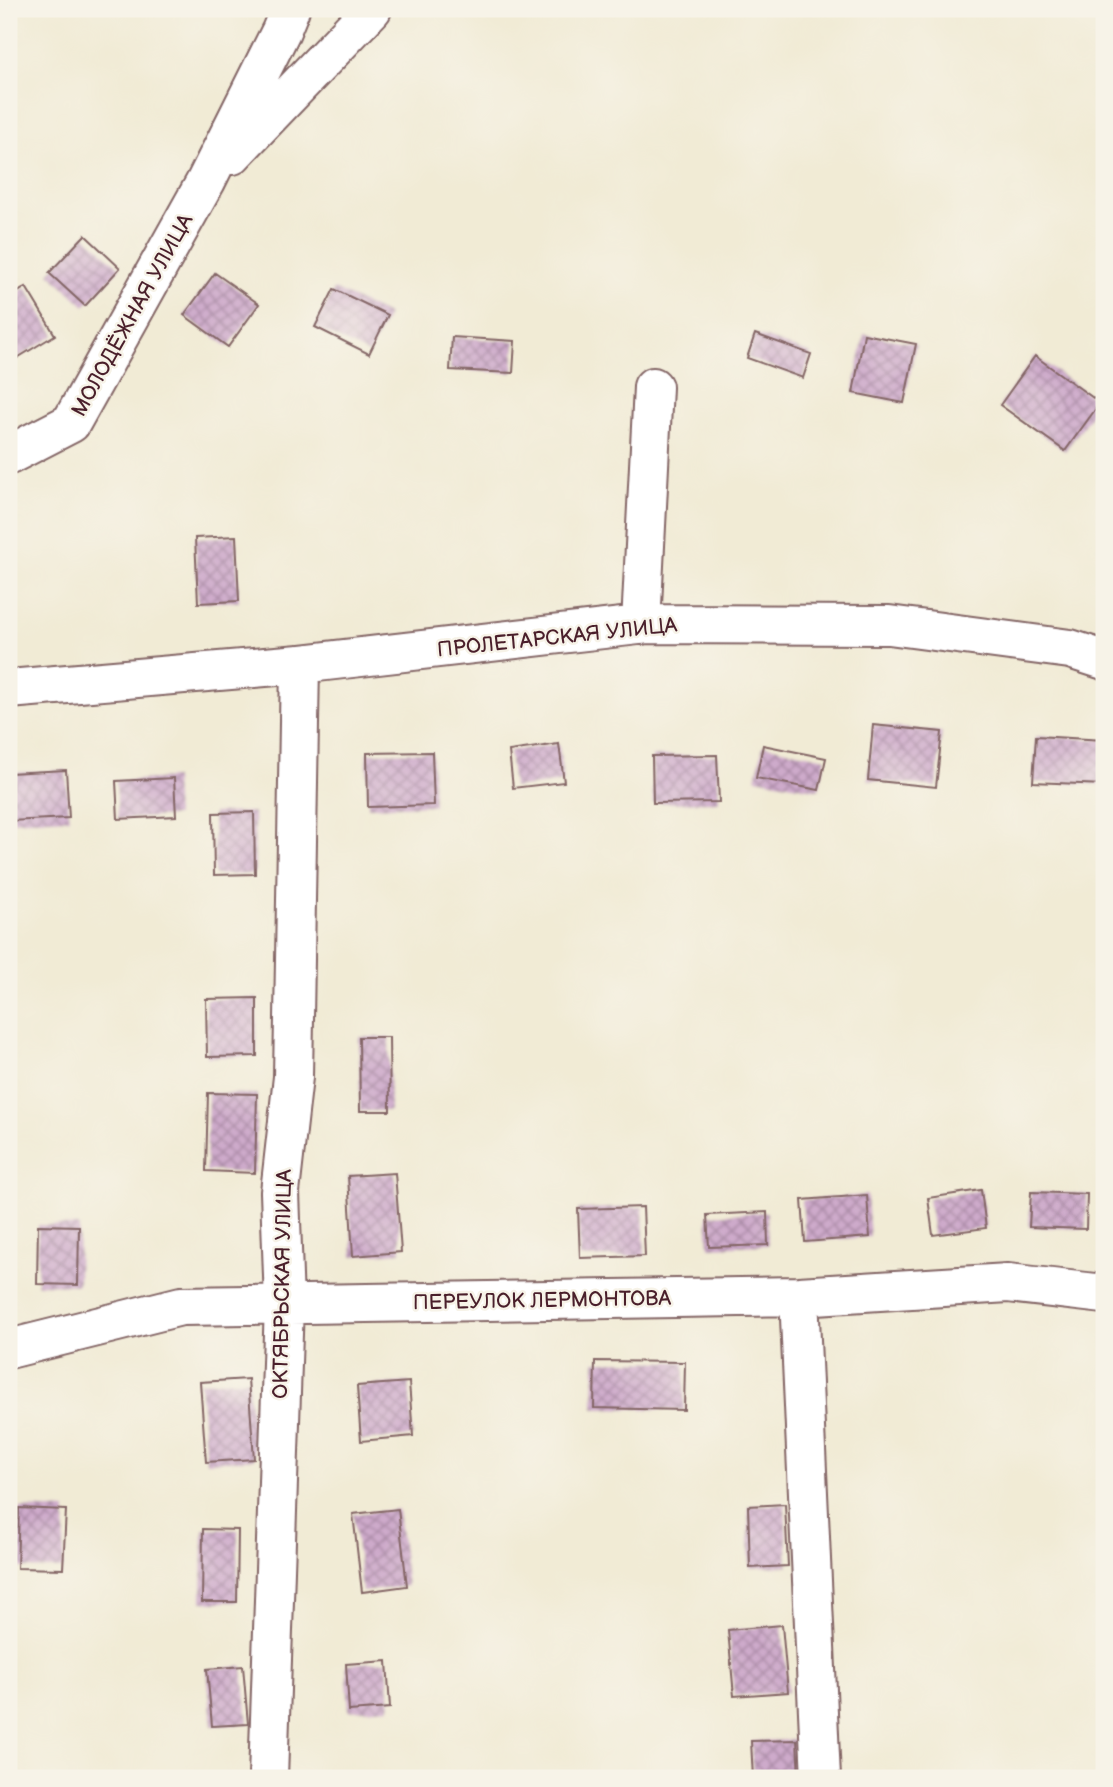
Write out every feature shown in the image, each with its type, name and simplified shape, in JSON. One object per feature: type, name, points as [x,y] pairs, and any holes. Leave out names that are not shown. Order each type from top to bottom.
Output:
[{"type":"street","points":[[206,181],[290,9]]},
{"type":"street","points":[[206,181],[373,9]]},
{"type":"street","name":"МОЛОДЁЖНАЯ УЛИЦА","points":[[9,455],[71,423],[206,181]]},
{"type":"street","points":[[641,625],[653,387]]},
{"type":"street","name":"ПРОЛЕТАРСКАЯ УЛИЦА","points":[[9,689],[300,664],[641,625],[889,625],[1070,649],[1104,660]]},
{"type":"street","name":"ОКТЯБРЬСКАЯ УЛИЦА","points":[[268,1778],[284,1304],[280,1192],[293,1077],[300,664]]},
{"type":"street","name":"ПЕРЕУЛОК ЛЕРМОНТОВА","points":[[9,1349],[181,1306],[799,1296],[1008,1283],[1104,1294]]},
{"type":"street","points":[[799,1296],[821,1778]]},
{"type":"building","points":[[85,235],[120,268],[85,306],[49,273]]},
{"type":"building","points":[[215,273],[259,304],[228,347],[184,315]]},
{"type":"building","points":[[26,287],[55,335],[9,363],[9,298]]},
{"type":"building","points":[[334,289],[388,315],[369,354],[315,327]]},
{"type":"building","points":[[755,334],[811,354],[803,378],[747,358]]},
{"type":"building","points":[[864,334],[916,344],[904,403],[853,393]]},
{"type":"building","points":[[452,337],[515,341],[513,373],[450,370]]},
{"type":"building","points":[[1035,356],[1100,403],[1065,451],[1000,405]]},
{"type":"building","points":[[236,536],[239,601],[198,603],[195,538]]},
{"type":"building","points":[[873,725],[942,732],[936,787],[868,780]]},
{"type":"building","points":[[1036,736],[1104,740],[1104,785],[1033,782]]},
{"type":"building","points":[[559,744],[564,782],[513,788],[509,751]]},
{"type":"building","points":[[763,745],[826,758],[819,790],[756,778]]},
{"type":"building","points":[[432,752],[434,805],[368,807],[367,753]]},
{"type":"building","points":[[717,755],[719,802],[653,803],[652,756]]},
{"type":"building","points":[[66,770],[69,818],[9,821],[9,773]]},
{"type":"building","points":[[174,778],[176,816],[118,819],[116,781]]},
{"type":"building","points":[[254,812],[255,874],[214,875],[213,813]]},
{"type":"building","points":[[257,998],[257,1056],[207,1057],[206,999]]},
{"type":"building","points":[[359,1037],[389,1037],[390,1111],[360,1111]]},
{"type":"building","points":[[208,1093],[257,1094],[255,1173],[206,1171]]},
{"type":"building","points":[[395,1173],[401,1252],[353,1256],[348,1176]]},
{"type":"building","points":[[981,1190],[986,1228],[933,1235],[928,1198]]},
{"type":"building","points":[[1031,1192],[1087,1194],[1086,1229],[1029,1227]]},
{"type":"building","points":[[867,1195],[870,1237],[805,1242],[802,1200]]},
{"type":"building","points":[[643,1207],[645,1256],[580,1258],[578,1209]]},
{"type":"building","points":[[767,1212],[768,1245],[709,1247],[707,1215]]},
{"type":"building","points":[[38,1225],[79,1226],[78,1285],[37,1284]]},
{"type":"building","points":[[595,1361],[685,1362],[684,1410],[594,1408]]},
{"type":"building","points":[[248,1379],[254,1459],[206,1462],[200,1382]]},
{"type":"building","points":[[409,1382],[413,1436],[361,1441],[357,1386]]},
{"type":"building","points":[[785,1504],[788,1566],[750,1568],[748,1506]]},
{"type":"building","points":[[19,1508],[66,1510],[63,1569],[17,1568]]},
{"type":"building","points":[[398,1509],[407,1586],[362,1592],[353,1514]]},
{"type":"building","points":[[203,1529],[238,1530],[237,1602],[202,1602]]},
{"type":"building","points":[[782,1625],[788,1692],[734,1696],[728,1630]]},
{"type":"building","points":[[387,1661],[390,1708],[349,1711],[346,1664]]},
{"type":"building","points":[[243,1666],[248,1724],[212,1726],[207,1669]]},
{"type":"building","points":[[797,1740],[799,1778],[753,1778],[751,1741]]}]
